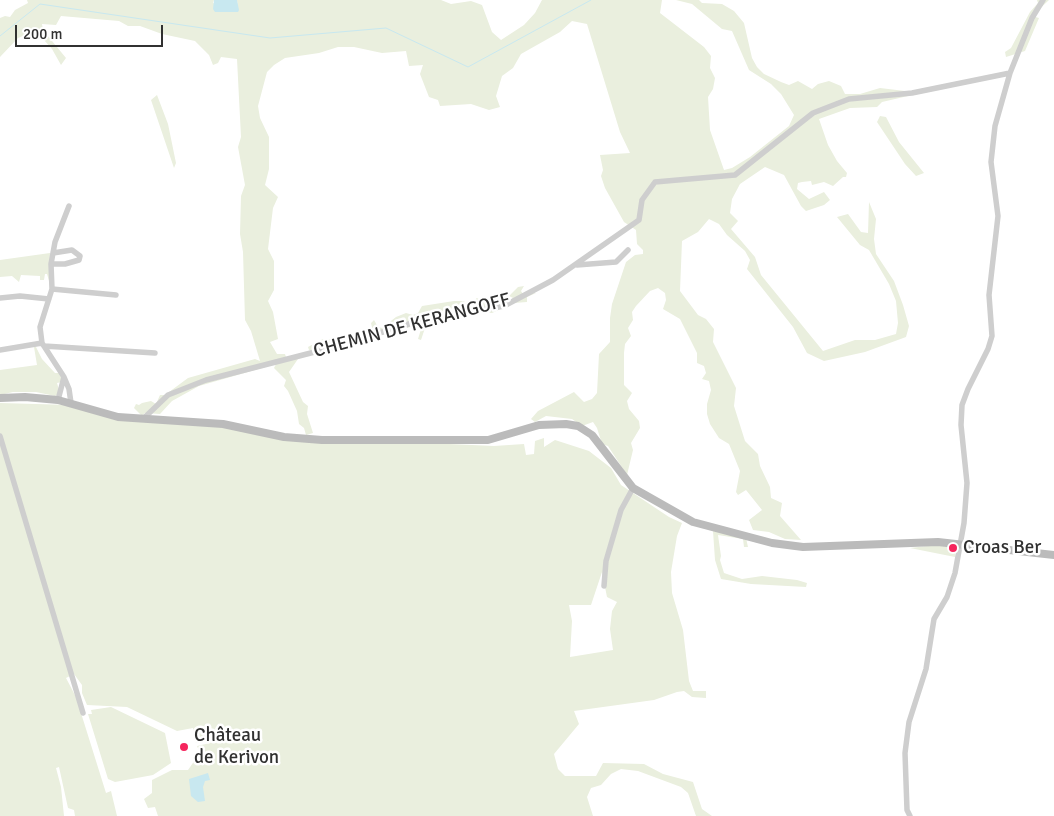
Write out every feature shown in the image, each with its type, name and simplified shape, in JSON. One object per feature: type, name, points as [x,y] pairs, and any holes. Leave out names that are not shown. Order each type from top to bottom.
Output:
[{"type":"street","points":[[910,816],[907,810],[905,753],[907,729],[926,669],[934,619],[956,573],[967,491],[962,414],[968,389],[991,341],[989,295],[998,216],[991,162],[992,146],[1002,96],[1010,73],[1032,18],[1043,0]]},
{"type":"street","name":"CHEMIN DE KERANGOFF","points":[[142,419],[168,395],[206,380],[334,347],[412,323],[504,306],[553,280],[639,220],[642,200],[655,182],[736,175],[813,112],[849,99],[912,93],[1010,73]]},
{"type":"street","points":[[69,206],[55,242],[51,264],[52,289],[40,327],[43,344],[70,389],[71,403]]},
{"type":"street","points":[[51,264],[65,264],[79,260],[80,256],[72,250],[53,253]]},
{"type":"street","points":[[574,265],[616,262],[628,250]]},
{"type":"street","points":[[52,289],[116,295]]},
{"type":"street","points":[[0,298],[20,296],[49,299]]},
{"type":"street","points":[[0,350],[43,344],[155,354]]},
{"type":"street","points":[[58,400],[64,377]]},
{"type":"street","points":[[0,398],[25,397],[58,400],[118,417],[223,424],[284,437],[464,442],[488,440],[539,425],[566,424],[578,426],[592,435],[633,488],[692,522],[792,546],[816,548],[917,542],[959,543],[1054,555]]},
{"type":"street","points":[[0,402],[71,403]]},
{"type":"street","points":[[0,436],[83,713]]},
{"type":"street","points":[[604,586],[606,561],[621,510],[633,488]]},
{"type":"green space","points":[[27,0],[214,0],[213,3],[238,12],[237,0],[441,0],[451,4],[471,1],[482,5],[492,32],[501,40],[524,25],[535,13],[542,0],[662,0],[660,13],[704,47],[711,56],[710,68],[715,78],[713,89],[708,97],[710,130],[724,170],[732,168],[750,157],[789,126],[794,115],[781,94],[771,84],[749,70],[732,31],[722,29],[692,4],[676,0],[699,0],[702,3],[722,4],[734,11],[744,23],[752,58],[757,67],[764,74],[781,82],[789,85],[798,81],[812,89],[818,84],[829,81],[841,86],[845,94],[860,94],[880,88],[905,91],[908,96],[882,102],[877,107],[850,108],[819,119],[828,145],[837,161],[847,173],[846,177],[843,177],[833,186],[824,182],[812,185],[811,181],[798,183],[797,189],[809,199],[824,192],[830,200],[824,205],[806,211],[801,206],[784,175],[765,167],[740,184],[732,199],[730,213],[738,221],[731,229],[755,257],[761,275],[823,351],[855,340],[875,340],[896,334],[898,323],[896,301],[889,284],[869,250],[860,245],[837,217],[848,214],[861,232],[868,233],[869,202],[876,219],[874,239],[876,254],[894,281],[903,305],[909,326],[906,337],[865,352],[824,361],[807,353],[793,327],[747,269],[750,260],[745,251],[727,235],[719,224],[709,219],[698,232],[682,241],[680,291],[698,315],[706,319],[714,329],[713,342],[736,388],[734,406],[745,441],[758,454],[760,466],[770,487],[771,498],[782,503],[780,516],[801,540],[785,539],[769,532],[753,530],[749,520],[762,510],[746,490],[738,495],[736,492],[740,471],[729,444],[719,438],[710,424],[707,404],[711,390],[709,381],[702,379],[706,373],[704,366],[697,363],[697,353],[680,319],[663,309],[666,300],[665,293],[658,288],[650,291],[632,312],[633,320],[628,328],[631,336],[625,344],[624,385],[632,393],[627,401],[629,409],[639,421],[640,428],[631,443],[633,450],[627,475],[608,446],[602,444],[593,422],[582,426],[572,419],[546,416],[535,422],[531,419],[538,411],[574,392],[584,402],[592,399],[597,393],[599,354],[610,342],[612,304],[626,262],[635,255],[643,254],[643,250],[637,244],[636,230],[624,222],[605,188],[601,176],[603,170],[600,155],[630,153],[620,132],[587,24],[572,21],[560,32],[521,54],[513,68],[502,76],[496,96],[500,107],[489,110],[471,104],[440,106],[438,100],[429,97],[420,74],[423,65],[409,66],[406,51],[382,53],[354,47],[338,47],[319,53],[285,58],[267,72],[258,106],[260,118],[269,137],[269,169],[265,185],[278,197],[273,208],[268,249],[274,261],[274,290],[268,301],[273,312],[278,339],[270,342],[277,354],[285,354],[286,357],[298,359],[289,372],[303,402],[308,406],[307,414],[313,433],[306,435],[304,428],[299,424],[297,411],[284,386],[286,380],[274,368],[276,364],[199,386],[172,401],[160,414],[145,413],[142,416],[134,408],[136,404],[139,405],[151,401],[156,404],[160,395],[165,395],[188,378],[255,359],[260,361],[251,331],[245,320],[243,252],[240,234],[241,196],[245,185],[238,147],[241,137],[237,59],[221,57],[218,63],[213,65],[209,55],[195,41],[162,34],[140,26],[128,26],[119,21],[61,16],[56,25],[42,24],[43,30],[66,58],[61,65],[52,49],[36,31],[18,38],[0,57],[0,18],[10,17],[15,10],[28,3]]},
{"type":"green space","points":[[1037,0],[1049,0],[1032,16],[1039,18],[1025,51],[1006,57],[1005,52],[1011,48],[1030,12],[1038,3]]},
{"type":"green space","points":[[157,95],[168,124],[176,163],[174,168],[151,100]]},
{"type":"green space","points":[[880,116],[886,117],[899,142],[924,173],[916,176],[905,164],[877,122]]},
{"type":"green space","points":[[50,253],[49,281],[47,274],[45,274],[44,280],[40,280],[40,276],[21,275],[19,282],[12,276],[0,277],[0,260]]},
{"type":"green space","points":[[524,286],[521,291],[523,294],[536,293],[527,297],[527,302],[514,303],[492,313],[471,311],[473,301],[477,298],[480,300],[493,295],[507,295],[503,299],[506,303],[513,298],[509,296],[518,287]]},
{"type":"green space","points":[[464,301],[466,304],[457,308],[445,309],[427,322],[421,340],[418,339],[422,326],[418,325],[341,346],[322,355],[313,354],[313,350],[309,350],[308,347],[323,339],[337,339],[341,343],[373,332],[371,323],[374,320],[378,327],[382,328],[396,317],[406,313],[413,315],[418,313],[422,306]]},
{"type":"green space","points":[[34,347],[36,347],[42,359],[55,373],[60,373],[62,382],[57,383],[60,393],[55,396],[36,392],[13,392],[0,395],[0,370],[37,365]]},
{"type":"green space","points":[[0,403],[71,405],[95,413],[222,426],[303,442],[427,443],[494,446],[524,444],[526,455],[534,454],[535,441],[544,438],[544,447],[555,440],[589,451],[611,468],[621,485],[669,517],[682,523],[677,536],[671,572],[672,593],[683,630],[689,681],[693,691],[706,691],[706,698],[692,697],[684,691],[654,700],[574,711],[579,724],[554,754],[558,769],[565,776],[596,776],[603,763],[644,764],[663,774],[693,782],[702,809],[712,816],[696,816],[688,793],[681,787],[638,771],[621,769],[611,774],[601,785],[591,788],[587,797],[593,816],[158,816],[155,807],[148,808],[144,799],[152,793],[152,780],[172,770],[188,770],[197,757],[202,758],[197,746],[210,743],[210,740],[196,743],[193,728],[177,731],[127,707],[87,705],[82,693],[82,685],[74,674],[66,678],[76,697],[106,793],[111,791],[117,816],[75,816],[74,810],[68,808],[59,767],[56,768],[61,787],[64,816],[0,816]],"holes":[[[602,572],[607,597],[617,602],[612,611],[610,629],[613,650],[570,657],[572,621],[569,605],[591,605]]]},
{"type":"green space","points":[[713,531],[746,538],[748,547],[744,547],[743,539],[718,535],[720,560],[724,573],[742,579],[762,576],[797,580],[807,583],[806,587],[751,584],[721,579],[715,560]]},
{"type":"green space","points":[[936,545],[956,548],[955,557],[910,548]]},
{"type":"green space","points":[[111,707],[165,733],[171,763],[153,775],[115,782],[108,779],[88,714],[92,714],[91,710]]},
{"type":"water","points":[[214,0],[237,0],[239,10],[238,12],[215,12],[213,9]]},
{"type":"water","points":[[208,773],[210,780],[205,781],[203,787],[205,801],[198,802],[191,796],[189,779]]},
{"type":"waterway","points":[[0,36],[40,4],[270,38],[386,28],[468,67],[591,0]]},
{"type":"place","name":"Croas Ber","points":[[953,548]]},
{"type":"place","name":"Château de Kerivon","points":[[184,747]]}]
